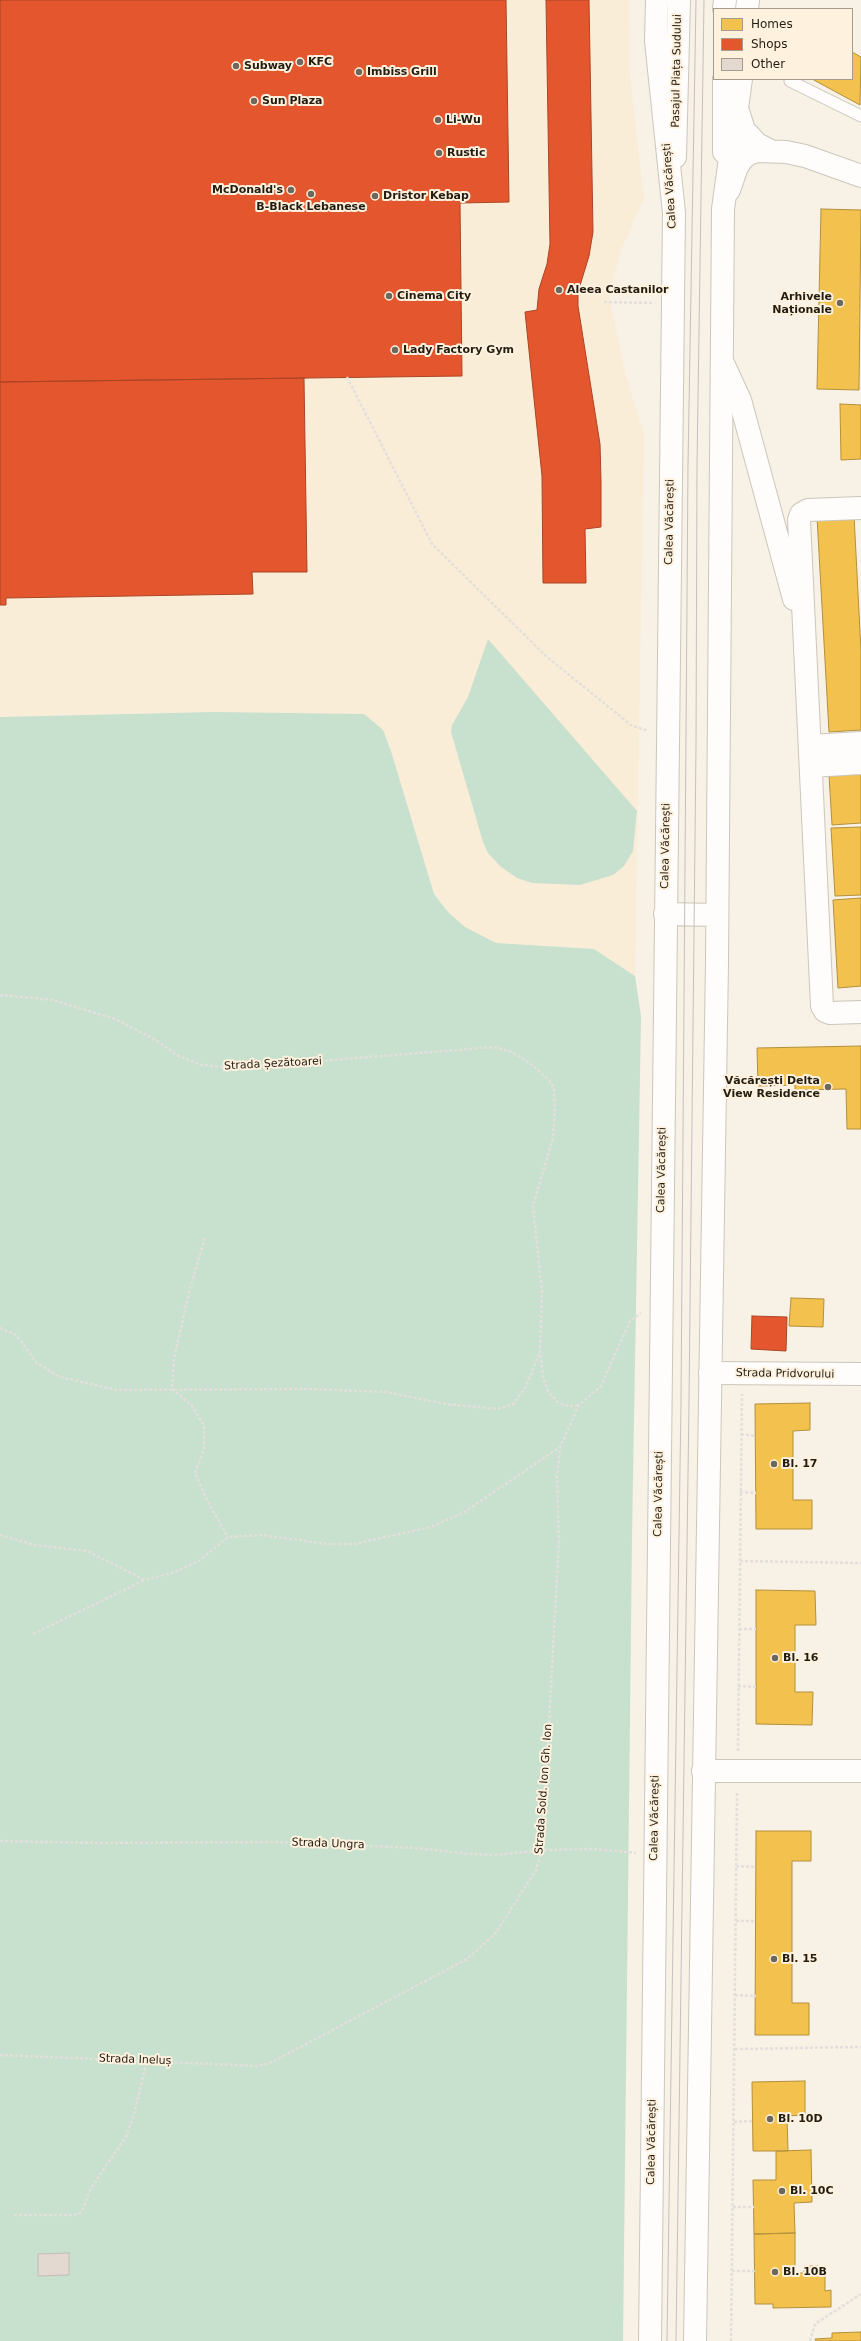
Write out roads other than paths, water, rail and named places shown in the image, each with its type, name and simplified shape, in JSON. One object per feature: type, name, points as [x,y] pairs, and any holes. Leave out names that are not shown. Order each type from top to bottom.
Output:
[{"type":"main road","name":"Calea Văcărești","points":[[650,2341],[674,213],[656,41],[656,0]]},
{"type":"main road","name":"Pasajul Piața Sudului","points":[[674,213],[679,0]]},
{"type":"main road","points":[[695,2341],[717,915],[724,80]]},
{"type":"main road","points":[[723,209],[742,80]]},
{"type":"main road","points":[[738,108],[744,130],[758,144],[771,150],[805,156],[861,176]]},
{"type":"main road","points":[[723,209],[733,178],[743,158],[750,153],[771,150]]},
{"type":"main road","points":[[722,361],[740,400],[804,639]]},
{"type":"main road","points":[[861,508],[808,510],[801,514],[799,520],[822,1006],[825,1011],[830,1013],[861,1012]]},
{"type":"main road","points":[[810,756],[861,743]]},
{"type":"main road","points":[[810,756],[861,763]]},
{"type":"main road","points":[[665,914],[717,915]]},
{"type":"main road","name":"Strada Pridvorului","points":[[710,1373],[861,1374]]},
{"type":"main road","points":[[703,1771],[861,1771]]},
{"type":"lane","points":[[790,81],[861,116]]},
{"type":"tram line","points":[[667,2341],[681,1402],[688,464],[696,0]]},
{"type":"tram line","points":[[676,2341],[689,1402],[696,746],[697,464],[704,0]]},
{"type":"place","name":"KFC","points":[[300,62]]},
{"type":"place","name":"Subway","points":[[236,66]]},
{"type":"place","name":"Imbiss Grill","points":[[359,72]]},
{"type":"place","name":"Sun Plaza","points":[[254,101]]},
{"type":"place","name":"Li-Wu","points":[[438,120]]},
{"type":"place","name":"Rustic","points":[[439,153]]},
{"type":"place","name":"McDonald's","points":[[291,190]]},
{"type":"place","name":"B-Black Lebanese","points":[[311,194]]},
{"type":"place","name":"Dristor Kebap","points":[[375,196]]},
{"type":"place","name":"Aleea Castanilor","points":[[559,290]]},
{"type":"place","name":"Cinema City","points":[[389,296]]},
{"type":"place","name":"Arhivele Naționale","points":[[840,303]]},
{"type":"place","name":"Lady Factory Gym","points":[[395,350]]},
{"type":"place","name":"Văcărești Delta View Residence","points":[[828,1087]]},
{"type":"place","name":"Bl. 17","points":[[774,1464]]},
{"type":"place","name":"Bl. 16","points":[[775,1658]]},
{"type":"place","name":"Bl. 15","points":[[774,1959]]},
{"type":"place","name":"Bl. 10D","points":[[770,2119]]},
{"type":"place","name":"Bl. 10C","points":[[782,2191]]},
{"type":"place","name":"Bl. 10B","points":[[775,2272]]}]
